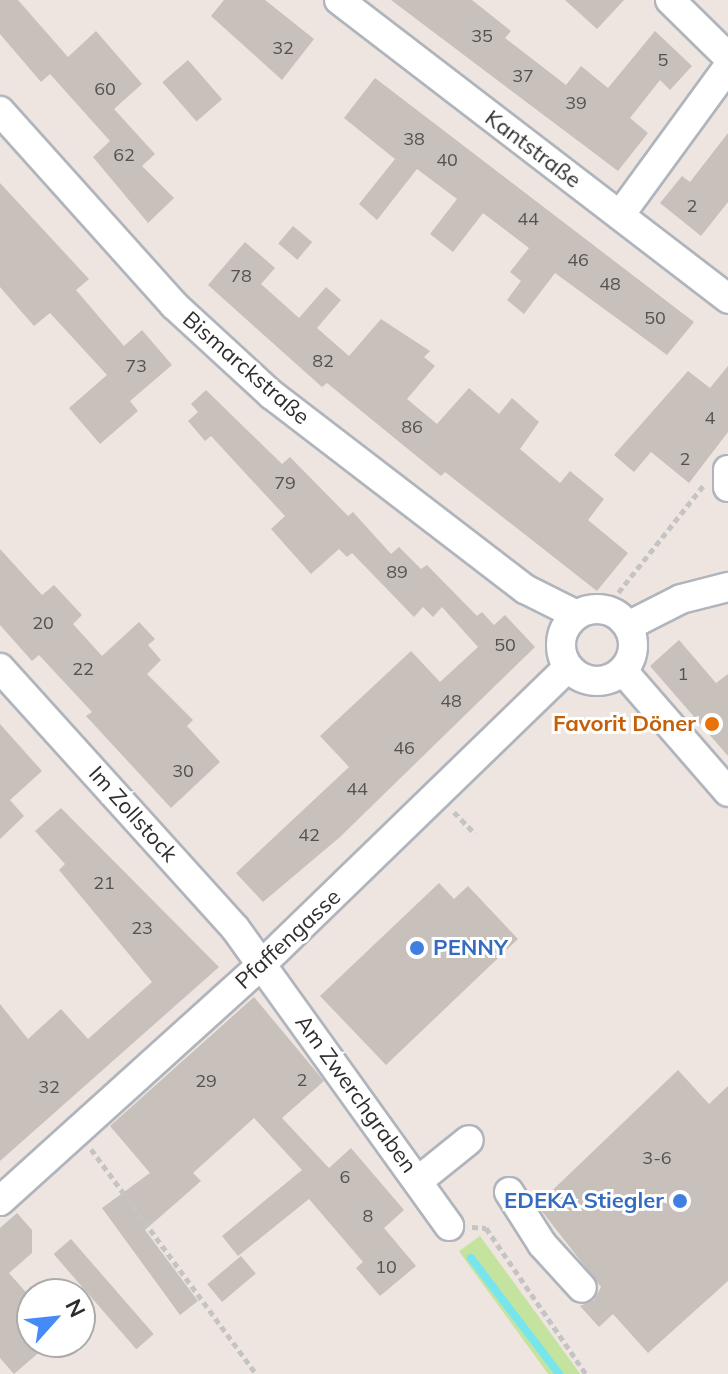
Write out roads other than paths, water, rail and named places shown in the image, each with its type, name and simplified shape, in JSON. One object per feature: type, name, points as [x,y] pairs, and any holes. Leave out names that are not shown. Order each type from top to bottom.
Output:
[{"type":"street","name":"Kantstraße","points":[[339,0],[728,299]]},
{"type":"street","points":[[670,0],[728,57]]},
{"type":"street","points":[[620,215],[728,67]]},
{"type":"street","name":"Bismarckstraße","points":[[0,111],[174,305],[272,395],[569,625]]},
{"type":"street","points":[[628,626],[681,599],[728,587]]},
{"type":"street","points":[[606,609],[628,626],[634,650],[623,671],[601,682],[577,676],[568,667],[569,625],[606,609]]},
{"type":"street","name":"Pfaffengasse","points":[[0,1201],[262,964],[568,667]]},
{"type":"street","name":"Im Zollstock","points":[[0,668],[206,895],[262,964]]},
{"type":"street","points":[[623,671],[726,785]]},
{"type":"street","name":"Am Zwerchgraben","points":[[262,964],[449,1226]]},
{"type":"street","points":[[418,1181],[469,1140]]},
{"type":"street","points":[[509,1192],[542,1244],[582,1288]]},
{"type":"waterway","points":[[471,1258],[559,1374]]},
{"type":"place","name":"Favorit Döner","points":[[712,724]]},
{"type":"place","name":"PENNY","points":[[417,948]]},
{"type":"place","name":"EDEKA Stiegler","points":[[680,1201]]}]
